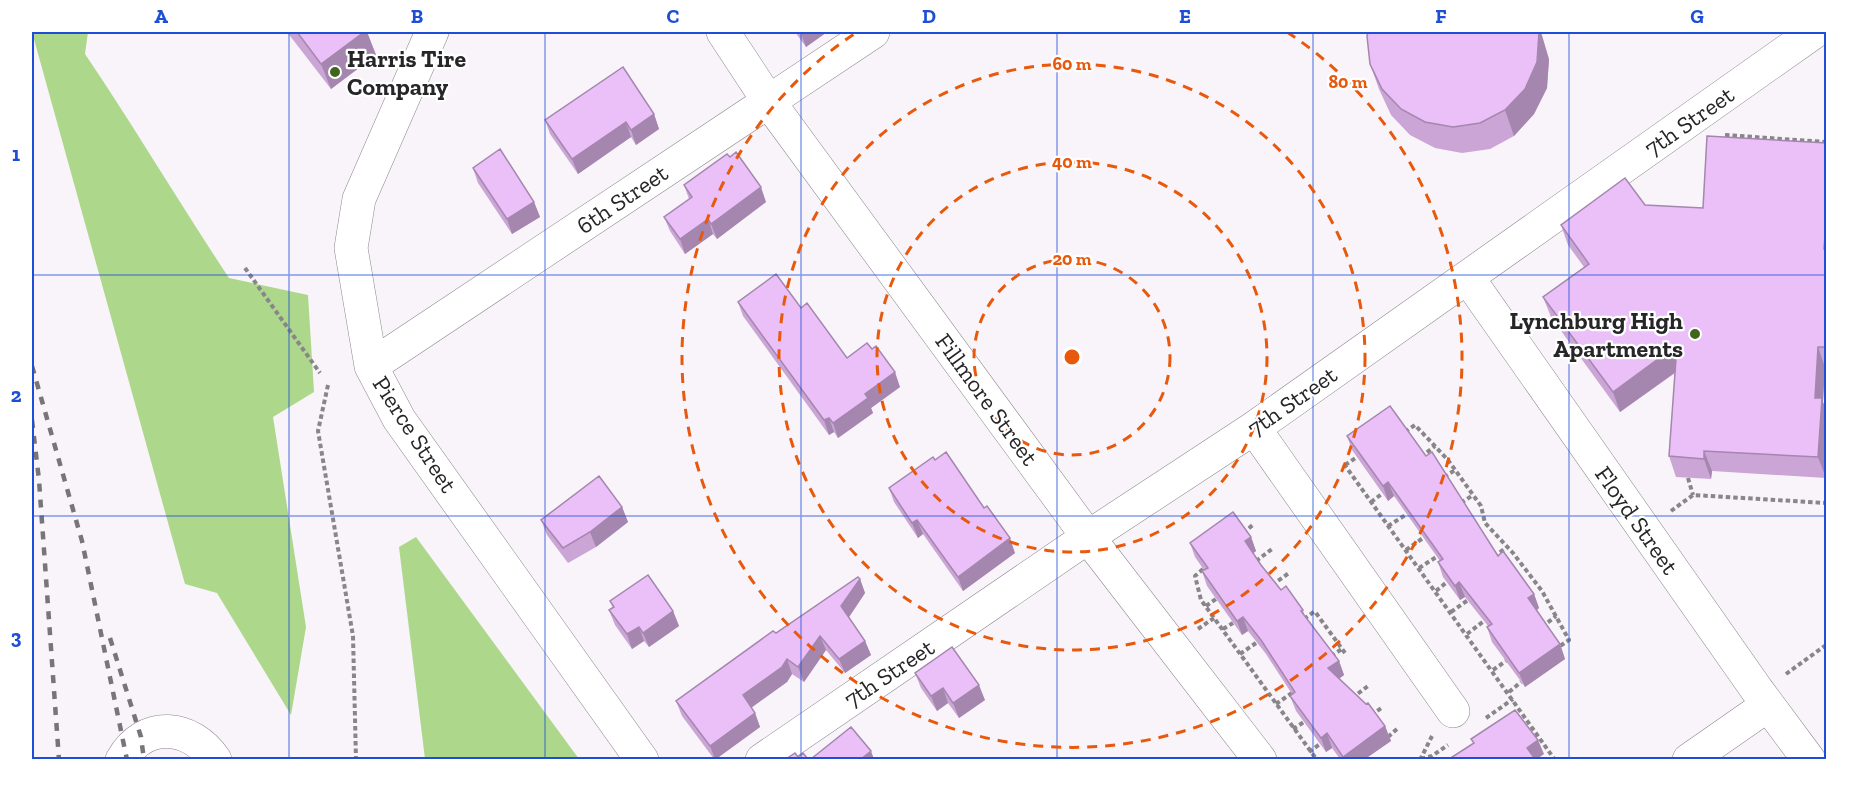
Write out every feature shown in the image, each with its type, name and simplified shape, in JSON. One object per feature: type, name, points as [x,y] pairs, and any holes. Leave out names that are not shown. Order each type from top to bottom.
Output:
[{"type":"street","name":"Pierce Street","points":[[432,32],[359,199],[351,248],[371,366],[399,419],[642,759]]},
{"type":"street","name":"Fillmore Street","points":[[723,32],[769,102],[1088,537],[1260,759]]},
{"type":"street","name":"6th Street","points":[[371,366],[873,32]]},
{"type":"street","name":"7th Street","points":[[762,759],[1088,537],[1254,429],[1814,32]]},
{"type":"street","name":"Floyd Street","points":[[1468,278],[1768,705],[1809,759]]},
{"type":"street","points":[[1254,429],[1445,719]]},
{"type":"street","points":[[1689,759],[1768,705]]},
{"type":"street","points":[[122,759],[141,737],[162,730],[190,738],[215,759]]},
{"type":"path","points":[[1717,134],[1827,142]]},
{"type":"path","points":[[245,268],[320,373]]},
{"type":"path","points":[[328,385],[318,431],[353,636],[356,759]]},
{"type":"path","points":[[1404,432],[1415,425],[1435,446],[1481,506],[1487,525],[1525,568],[1540,589],[1569,640],[1557,648]]},
{"type":"path","points":[[1421,457],[1435,446]]},
{"type":"path","points":[[1357,457],[1344,464],[1555,759]]},
{"type":"path","points":[[1444,477],[1455,470]]},
{"type":"path","points":[[1688,478],[1694,495]]},
{"type":"path","points":[[1371,502],[1383,494]]},
{"type":"path","points":[[1461,503],[1473,495]]},
{"type":"path","points":[[1671,511],[1694,495],[1827,503]]},
{"type":"path","points":[[1389,526],[1407,514]]},
{"type":"path","points":[[1243,533],[1254,524]]},
{"type":"path","points":[[1478,532],[1487,525]]},
{"type":"path","points":[[1406,550],[1424,538]]},
{"type":"path","points":[[1494,557],[1507,547]]},
{"type":"path","points":[[1255,562],[1272,549]]},
{"type":"path","points":[[1419,568],[1448,550]]},
{"type":"path","points":[[1520,572],[1525,568]]},
{"type":"path","points":[[1203,569],[1195,576],[1206,606],[1300,741],[1317,759]]},
{"type":"path","points":[[1271,586],[1289,573]]},
{"type":"path","points":[[1436,591],[1447,582]]},
{"type":"path","points":[[1535,593],[1540,589]]},
{"type":"path","points":[[1206,606],[1216,598]]},
{"type":"path","points":[[1451,612],[1468,600]]},
{"type":"path","points":[[1304,619],[1316,612],[1344,651],[1331,656]]},
{"type":"path","points":[[1542,627],[1556,616]]},
{"type":"path","points":[[1197,629],[1214,618]]},
{"type":"path","points":[[1467,634],[1484,621]]},
{"type":"path","points":[[1223,629],[1233,623]]},
{"type":"path","points":[[1240,654],[1256,643]]},
{"type":"path","points":[[1789,672],[1827,645]]},
{"type":"path","points":[[1493,670],[1506,661]]},
{"type":"path","points":[[1509,692],[1521,682]]},
{"type":"path","points":[[1350,699],[1368,686]]},
{"type":"path","points":[[1276,704],[1292,693]]},
{"type":"path","points":[[1486,718],[1513,699]]},
{"type":"path","points":[[1365,719],[1383,707]]},
{"type":"path","points":[[1420,759],[1445,719]]},
{"type":"path","points":[[1293,729],[1304,722]]},
{"type":"path","points":[[1522,729],[1531,723]]},
{"type":"path","points":[[1388,737],[1398,729]]},
{"type":"path","points":[[1536,744],[1542,739]]},
{"type":"path","points":[[1310,752],[1320,744]]},
{"type":"path","points":[[1420,759],[1428,758],[1448,745]]},
{"type":"green space","points":[[32,32],[88,32],[85,54],[229,278],[308,295],[314,392],[273,417],[306,627],[291,715],[217,593],[185,584]]},
{"type":"green space","points":[[416,537],[579,759],[425,759],[399,547]]},
{"type":"building","points":[[297,32],[364,32],[321,64]]},
{"type":"building","points":[[1368,32],[1539,32],[1537,62],[1525,89],[1505,110],[1480,123],[1453,127],[1425,122],[1401,109],[1382,89],[1370,64]]},
{"type":"building","points":[[623,67],[654,114],[631,130],[626,122],[572,159],[545,120]]},
{"type":"building","name":"Lynchburg High Apartments","points":[[1707,136],[1827,143],[1824,249],[1827,249],[1827,316],[1825,347],[1818,347],[1815,398],[1822,398],[1818,457],[1704,451],[1704,459],[1669,456],[1677,345],[1613,392],[1543,297],[1589,264],[1561,225],[1625,178],[1645,205],[1703,208]]},
{"type":"building","points":[[500,149],[534,202],[507,219],[473,168]]},
{"type":"building","points":[[736,152],[761,187],[711,224],[708,219],[680,239],[664,217],[692,197],[684,185],[727,154],[730,157]]},
{"type":"building","points":[[776,274],[801,308],[807,303],[847,358],[867,343],[872,349],[876,346],[895,372],[865,394],[868,398],[833,423],[829,418],[824,420],[738,302]]},
{"type":"building","points":[[1390,406],[1426,456],[1432,452],[1498,556],[1503,551],[1534,594],[1528,598],[1560,644],[1519,673],[1487,627],[1492,624],[1459,582],[1455,586],[1438,562],[1443,559],[1388,482],[1383,486],[1347,436]]},
{"type":"building","points":[[946,452],[984,508],[987,506],[1010,538],[958,577],[917,520],[912,523],[889,488],[933,457],[935,460]]},
{"type":"building","points":[[599,476],[622,507],[590,532],[563,548],[541,520]]},
{"type":"building","points":[[1233,512],[1251,537],[1245,541],[1261,565],[1281,590],[1286,586],[1303,610],[1301,611],[1339,661],[1328,668],[1366,704],[1368,703],[1385,726],[1343,757],[1327,733],[1321,738],[1290,696],[1295,692],[1261,640],[1243,617],[1237,621],[1202,571],[1208,568],[1190,543]]},
{"type":"building","points":[[648,575],[673,611],[643,633],[639,627],[627,634],[609,610],[614,607],[610,601]]},
{"type":"building","points":[[858,577],[860,579],[841,606],[865,641],[839,659],[820,636],[798,667],[787,659],[782,667],[743,695],[755,713],[710,746],[676,701],[773,631],[776,633]]},
{"type":"building","points":[[952,647],[979,685],[953,703],[943,688],[931,696],[915,673]]},
{"type":"building","points":[[1515,710],[1538,740],[1527,748],[1535,759],[1449,759],[1474,743],[1471,739]]},
{"type":"building","points":[[851,727],[871,751],[861,759],[811,759]]},
{"type":"building","points":[[795,753],[798,757],[803,753],[808,759],[786,759]]},
{"type":"railway","points":[[32,366],[82,541],[127,760]]},
{"type":"railway","points":[[32,420],[39,480],[59,760]]},
{"type":"railway","points":[[110,638],[141,737],[144,760]]},
{"type":"place","name":"Harris Tire Company","points":[[335,72]]},
{"type":"place","name":"Lynchburg High Apartments","points":[[1695,334]]}]
